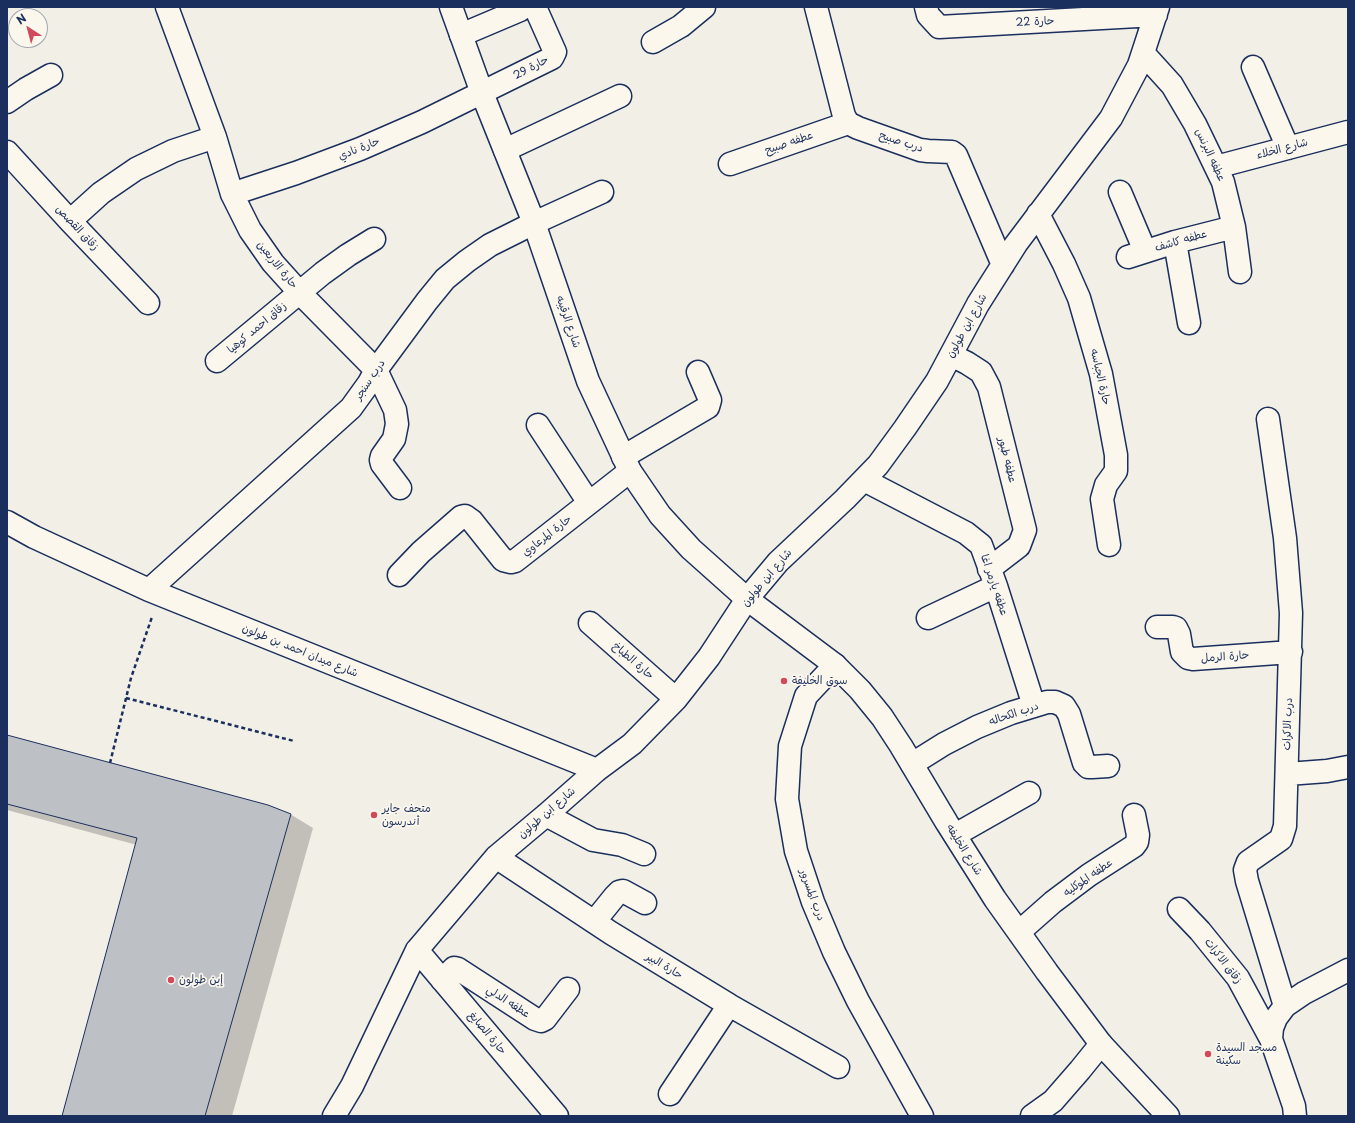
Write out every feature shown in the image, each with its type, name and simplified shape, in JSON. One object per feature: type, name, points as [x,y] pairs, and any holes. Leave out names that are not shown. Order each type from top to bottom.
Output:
[{"type":"street","name":"حارة الاربعين","points":[[167,7],[215,137],[232,194],[250,230],[273,263],[300,293],[376,370],[395,410],[397,424],[394,439],[382,456],[381,460],[382,464],[400,488]]},
{"type":"street","name":"شارع الرقيبه","points":[[451,7],[482,93],[534,223],[588,381],[627,464],[660,515],[691,550],[747,599]]},
{"type":"street","points":[[653,42],[681,26],[704,7]]},
{"type":"street","points":[[816,7],[844,116],[848,123]]},
{"type":"street","name":"حارة 22","points":[[926,7],[928,15],[939,27],[1157,11]]},
{"type":"street","points":[[461,35],[528,8]]},
{"type":"street","name":"حارة 29","points":[[482,93],[552,58],[554,55],[555,52],[528,8]]},
{"type":"street","name":"شارع ابن طولون","points":[[343,1112],[352,1086],[417,950],[496,857],[597,770],[632,744],[676,699],[709,658],[747,599],[778,562],[878,465],[937,381],[978,304],[1016,244],[1111,118],[1139,66],[1157,11]]},
{"type":"street","name":"عطفه البرنس","points":[[1143,53],[1172,85],[1195,124],[1223,182],[1234,227],[1240,272]]},
{"type":"street","points":[[1253,67],[1288,148]]},
{"type":"street","points":[[7,102],[51,75]]},
{"type":"street","name":"حارة نادي","points":[[232,194],[296,173],[360,149],[422,122],[482,93]]},
{"type":"street","points":[[505,150],[620,96]]},
{"type":"street","name":"عطفه صبيح","points":[[730,164],[848,123]]},
{"type":"street","name":"درب صبيح","points":[[848,123],[920,150],[952,152],[956,155],[1003,265]]},
{"type":"street","name":"شارع الخلاء","points":[[1216,167],[1348,132]]},
{"type":"street","points":[[70,221],[101,193],[136,169],[173,151],[215,137]]},
{"type":"street","name":"زقاق القصص","points":[[7,152],[148,303]]},
{"type":"street","name":"درب سنجر","points":[[154,592],[351,408],[376,370],[445,279],[490,245],[602,192]]},
{"type":"street","name":"عطفه كاشف","points":[[1120,192],[1136,254],[1175,242],[1234,227]]},
{"type":"street","name":"حارة الجباسه","points":[[1038,214],[1064,264],[1079,298],[1101,374],[1116,454],[1116,471],[1106,485],[1102,499],[1109,545]]},
{"type":"street","name":"زقاق احمد كوهيا","points":[[217,361],[329,269],[374,239]]},
{"type":"street","points":[[1175,242],[1189,323]]},
{"type":"street","name":"عطفه طبور","points":[[928,618],[992,578],[1019,546],[1025,530],[989,387],[981,372],[951,354]]},
{"type":"street","name":"حارة المرعاوي","points":[[399,575],[421,552],[461,517],[465,516],[469,517],[503,560],[511,562],[515,561],[589,503],[627,464],[708,407],[710,400],[698,372]]},
{"type":"street","name":"درب الاكرات","points":[[1268,419],[1285,538],[1291,613],[1285,826],[1281,839],[1248,862],[1245,870],[1285,1006]]},
{"type":"street","points":[[538,425],[589,503]]},
{"type":"street","name":"عطفه يارمر اغا","points":[[864,480],[966,533],[981,545],[1034,706]]},
{"type":"street","name":"شارع ميدان احمد بن طولون","points":[[7,522],[34,537],[154,592],[597,770]]},
{"type":"street","name":"شارع الخليفه","points":[[747,599],[836,665],[860,690],[882,717],[995,898],[1047,972],[1100,1044],[1168,1116]]},
{"type":"street","name":"حارة الطباخ","points":[[590,623],[676,699]]},
{"type":"street","name":"حارة الرمل","points":[[1157,627],[1176,628],[1180,634],[1182,652],[1188,658],[1193,659],[1291,652]]},
{"type":"street","name":"درب المسرور","points":[[836,665],[806,696],[790,746],[787,799],[796,851],[813,902],[838,959],[916,1114]]},
{"type":"street","name":"درب الكحاله","points":[[912,764],[944,744],[977,727],[1011,713],[1047,702],[1055,702],[1064,706],[1069,714],[1084,763],[1088,767],[1108,766]]},
{"type":"street","points":[[1287,774],[1348,768]]},
{"type":"street","points":[[955,835],[1029,793]]},
{"type":"street","points":[[546,815],[593,840],[622,845],[644,854]]},
{"type":"street","name":"عطفه الموكليه","points":[[1019,932],[1053,902],[1134,846],[1137,842],[1138,835],[1134,815]]},
{"type":"street","name":"حارة البير","points":[[496,857],[594,922],[729,1005],[838,1067]]},
{"type":"street","points":[[594,922],[619,892],[624,891],[646,903]]},
{"type":"street","name":"زقاق الاكرات","points":[[1179,909],[1200,931],[1238,978],[1271,1039],[1294,1106],[1295,1116]]},
{"type":"street","name":"حارة الصايغ","points":[[417,950],[557,1116]]},
{"type":"street","name":"عطفه الدلي","points":[[442,980],[454,968],[458,969],[535,1020],[541,1021],[568,989]]},
{"type":"street","points":[[1271,1039],[1272,1028],[1276,1018],[1285,1006],[1304,993],[1348,970]]},
{"type":"street","points":[[670,1094],[729,1005]]},
{"type":"street","points":[[1032,1116],[1053,1101],[1100,1044]]},
{"type":"path","points":[[110,763],[154,592]]},
{"type":"path","points":[[126,698],[294,741]]},
{"type":"building","name":"إبن طولون","points":[[7,735],[268,805],[291,814],[205,1116],[62,1116],[137,838],[7,804]]},
{"type":"place","name":"سوق الخليفة","points":[[784,681]]},
{"type":"place","name":"متحف جاير أندرسون","points":[[374,815]]},
{"type":"place","name":"إبن طولون","points":[[171,980]]},
{"type":"place","name":"مسجد السيدة سكينة","points":[[1208,1054]]}]
